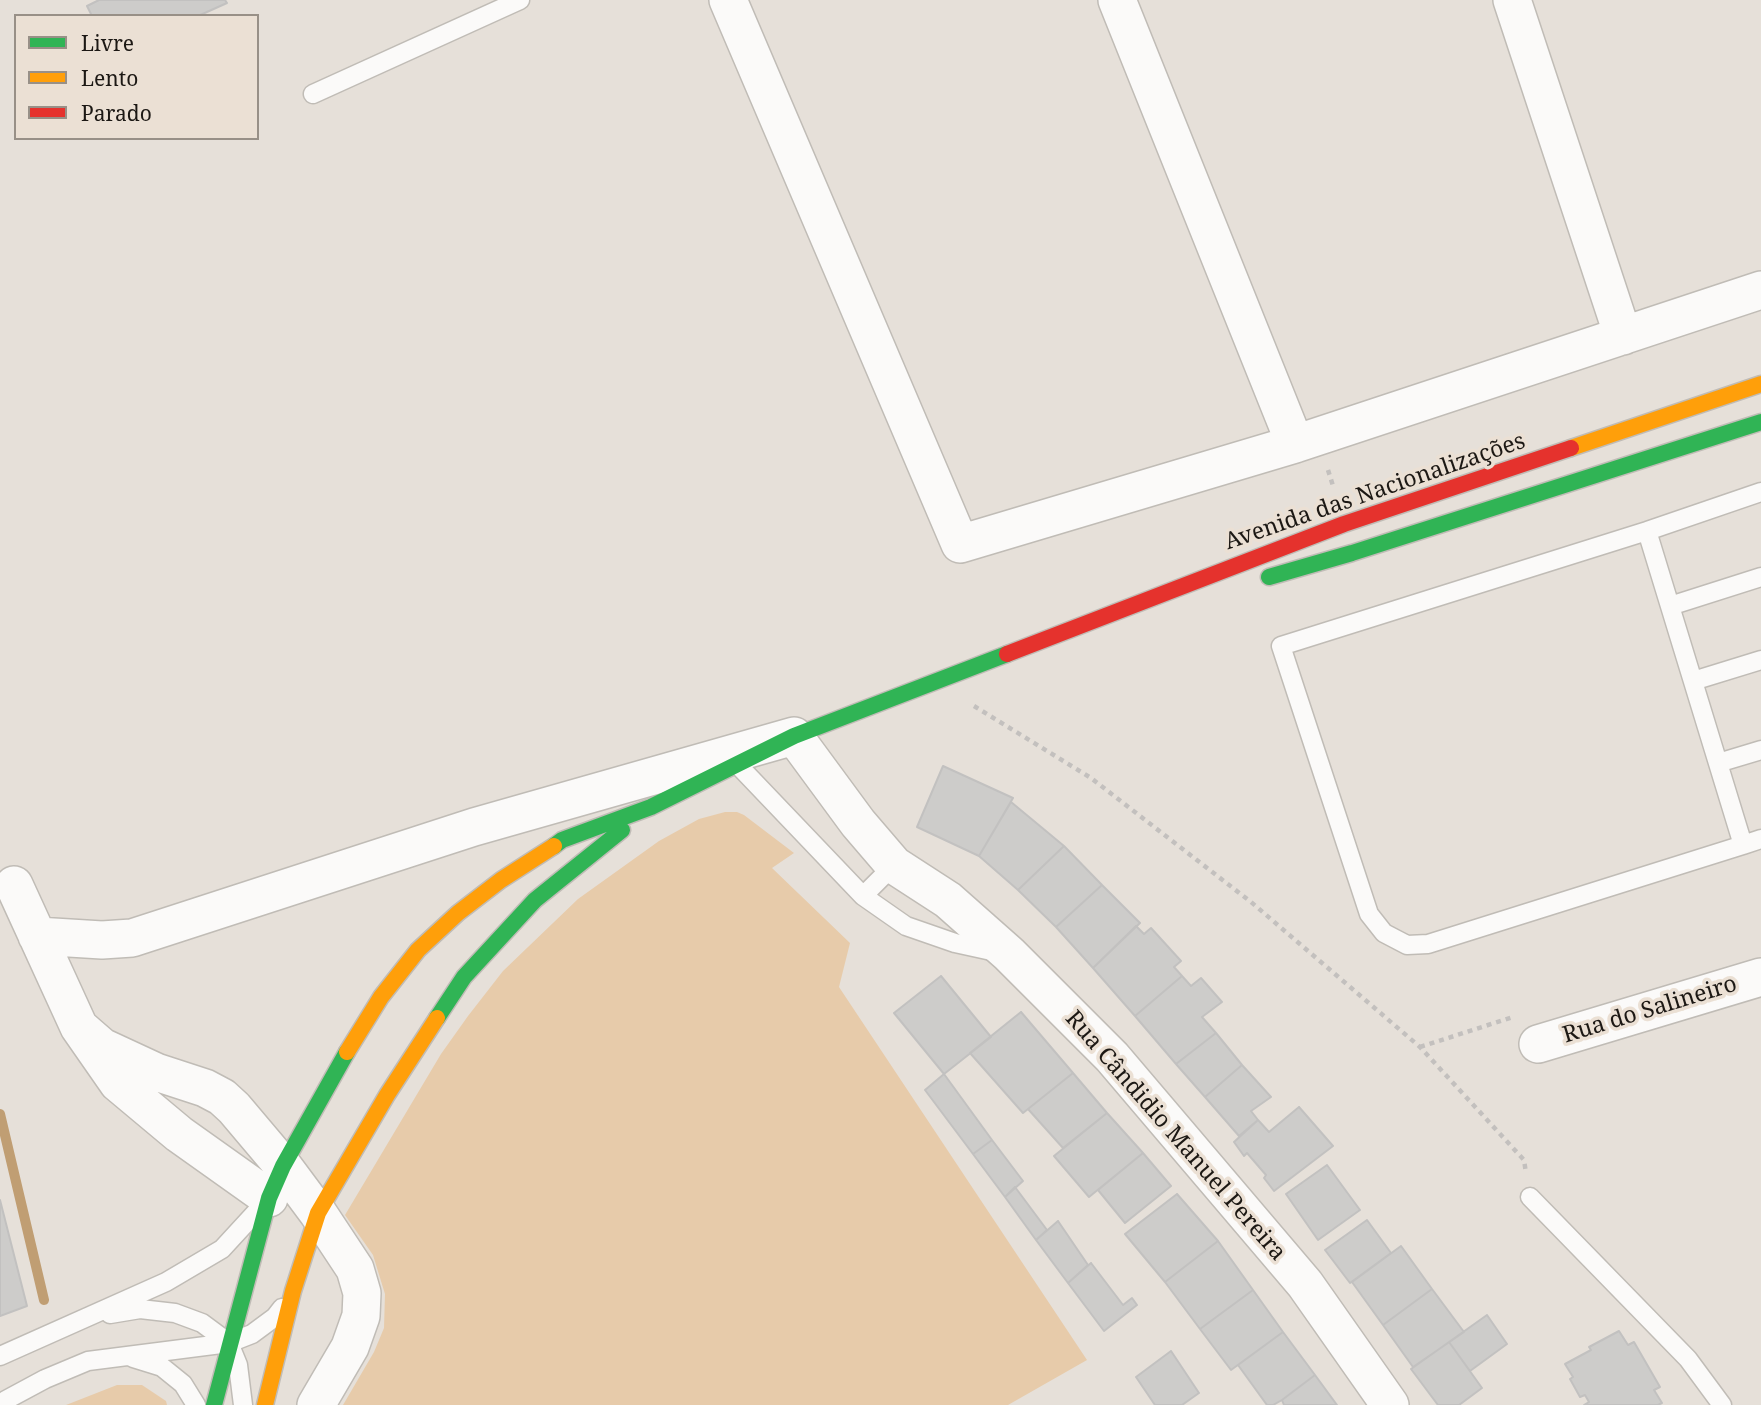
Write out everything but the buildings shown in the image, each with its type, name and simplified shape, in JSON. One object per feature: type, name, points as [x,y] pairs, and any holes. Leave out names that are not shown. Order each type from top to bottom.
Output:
[{"type":"street","points":[[728,0],[960,544],[1295,444],[1761,290]]},
{"type":"street","points":[[1117,0],[1295,444]]},
{"type":"street","points":[[1512,0],[1623,336]]},
{"type":"street","name":"Avenida das Nacionalizações","points":[[214,1405],[229,1343],[276,1182],[342,1061],[382,997],[418,950],[458,913],[562,840],[651,807],[794,736],[1344,524],[1761,384]]},
{"type":"street","name":"Avenida das Nacionalizações","points":[[1259,580],[1352,553],[1761,422]]},
{"type":"street","name":"Avenida das Nacionalizações","points":[[1008,652],[1194,599]]},
{"type":"street","points":[[37,936],[102,940],[132,938],[474,828],[794,736]]},
{"type":"street","name":"Rua Cândidio Manuel Pereira","points":[[794,736],[858,823],[894,864],[948,900],[1009,954],[1112,1057],[1305,1284],[1390,1405]]},
{"type":"street","name":"Avenida das Nacionalizações","points":[[265,1405],[293,1291],[318,1213],[387,1095],[464,977],[535,900],[651,807]]},
{"type":"street","points":[[14,884],[79,1027],[118,1083],[179,1134],[276,1182],[318,1213],[355,1269],[362,1293],[361,1316],[350,1347],[316,1405]]},
{"type":"street","name":"Rua do Salineiro","points":[[1538,1044],[1761,977]]},
{"type":"street","points":[[79,1027],[102,1047],[156,1072],[205,1088],[222,1097],[234,1108],[276,1182]]},
{"type":"lane","points":[[313,94],[520,0]]},
{"type":"lane","points":[[1530,496],[1747,444]]},
{"type":"lane","points":[[1761,492],[1647,531],[1281,646],[1369,914],[1384,933],[1407,945],[1428,944],[1761,839]]},
{"type":"lane","points":[[1647,531],[1743,845]]},
{"type":"lane","points":[[1670,606],[1761,577]]},
{"type":"lane","points":[[1693,681],[1761,660]]},
{"type":"lane","points":[[1718,763],[1761,750]]},
{"type":"lane","points":[[737,764],[863,896],[905,926],[955,943],[1009,954]]},
{"type":"lane","points":[[863,896],[894,864]]},
{"type":"lane","points":[[0,1356],[166,1282],[222,1249],[276,1182]]},
{"type":"lane","points":[[1530,1197],[1688,1359],[1722,1405]]},
{"type":"lane","points":[[2,1405],[6,1400],[45,1379],[88,1361],[229,1343],[252,1334],[275,1317],[293,1291]]},
{"type":"lane","points":[[82,1318],[140,1309],[174,1312],[202,1323],[229,1343],[238,1365],[243,1405]]},
{"type":"lane","points":[[127,1355],[162,1367],[183,1384],[196,1405]]},
{"type":"path","points":[[934,681],[1091,778],[1251,902],[1420,1047],[1524,1160],[1530,1197]]},
{"type":"path","points":[[1420,1047],[1528,1012],[1538,1044]]},
{"type":"shaded area","points":[[725,812],[744,815],[794,853],[772,868],[850,943],[839,987],[1087,1360],[1008,1405],[343,1405],[374,1352],[384,1328],[385,1294],[373,1255],[345,1215],[441,1054],[503,971],[578,899],[659,841],[699,819]]},
{"type":"shaded area","points":[[117,1385],[142,1385],[166,1401],[167,1405],[66,1405]]},
{"type":"waterway","points":[[0,1114],[44,1300]]},
{"type":"traffic: fast","points":[[1269,577],[1761,422]]},
{"type":"traffic: fast","points":[[554,846],[562,840],[651,807],[794,736],[1007,654]]},
{"type":"traffic: fast","points":[[437,1018],[464,977],[535,900],[622,830]]},
{"type":"traffic: fast","points":[[214,1405],[269,1198],[283,1166],[347,1052]]},
{"type":"traffic: slow","points":[[1571,448],[1761,384]]},
{"type":"traffic: slow","points":[[347,1052],[381,997],[418,950],[458,913],[501,880],[554,846]]},
{"type":"traffic: slow","points":[[265,1405],[293,1291],[318,1213],[387,1095],[437,1018]]},
{"type":"traffic: jam","points":[[1007,654],[1344,524],[1571,448]]}]
